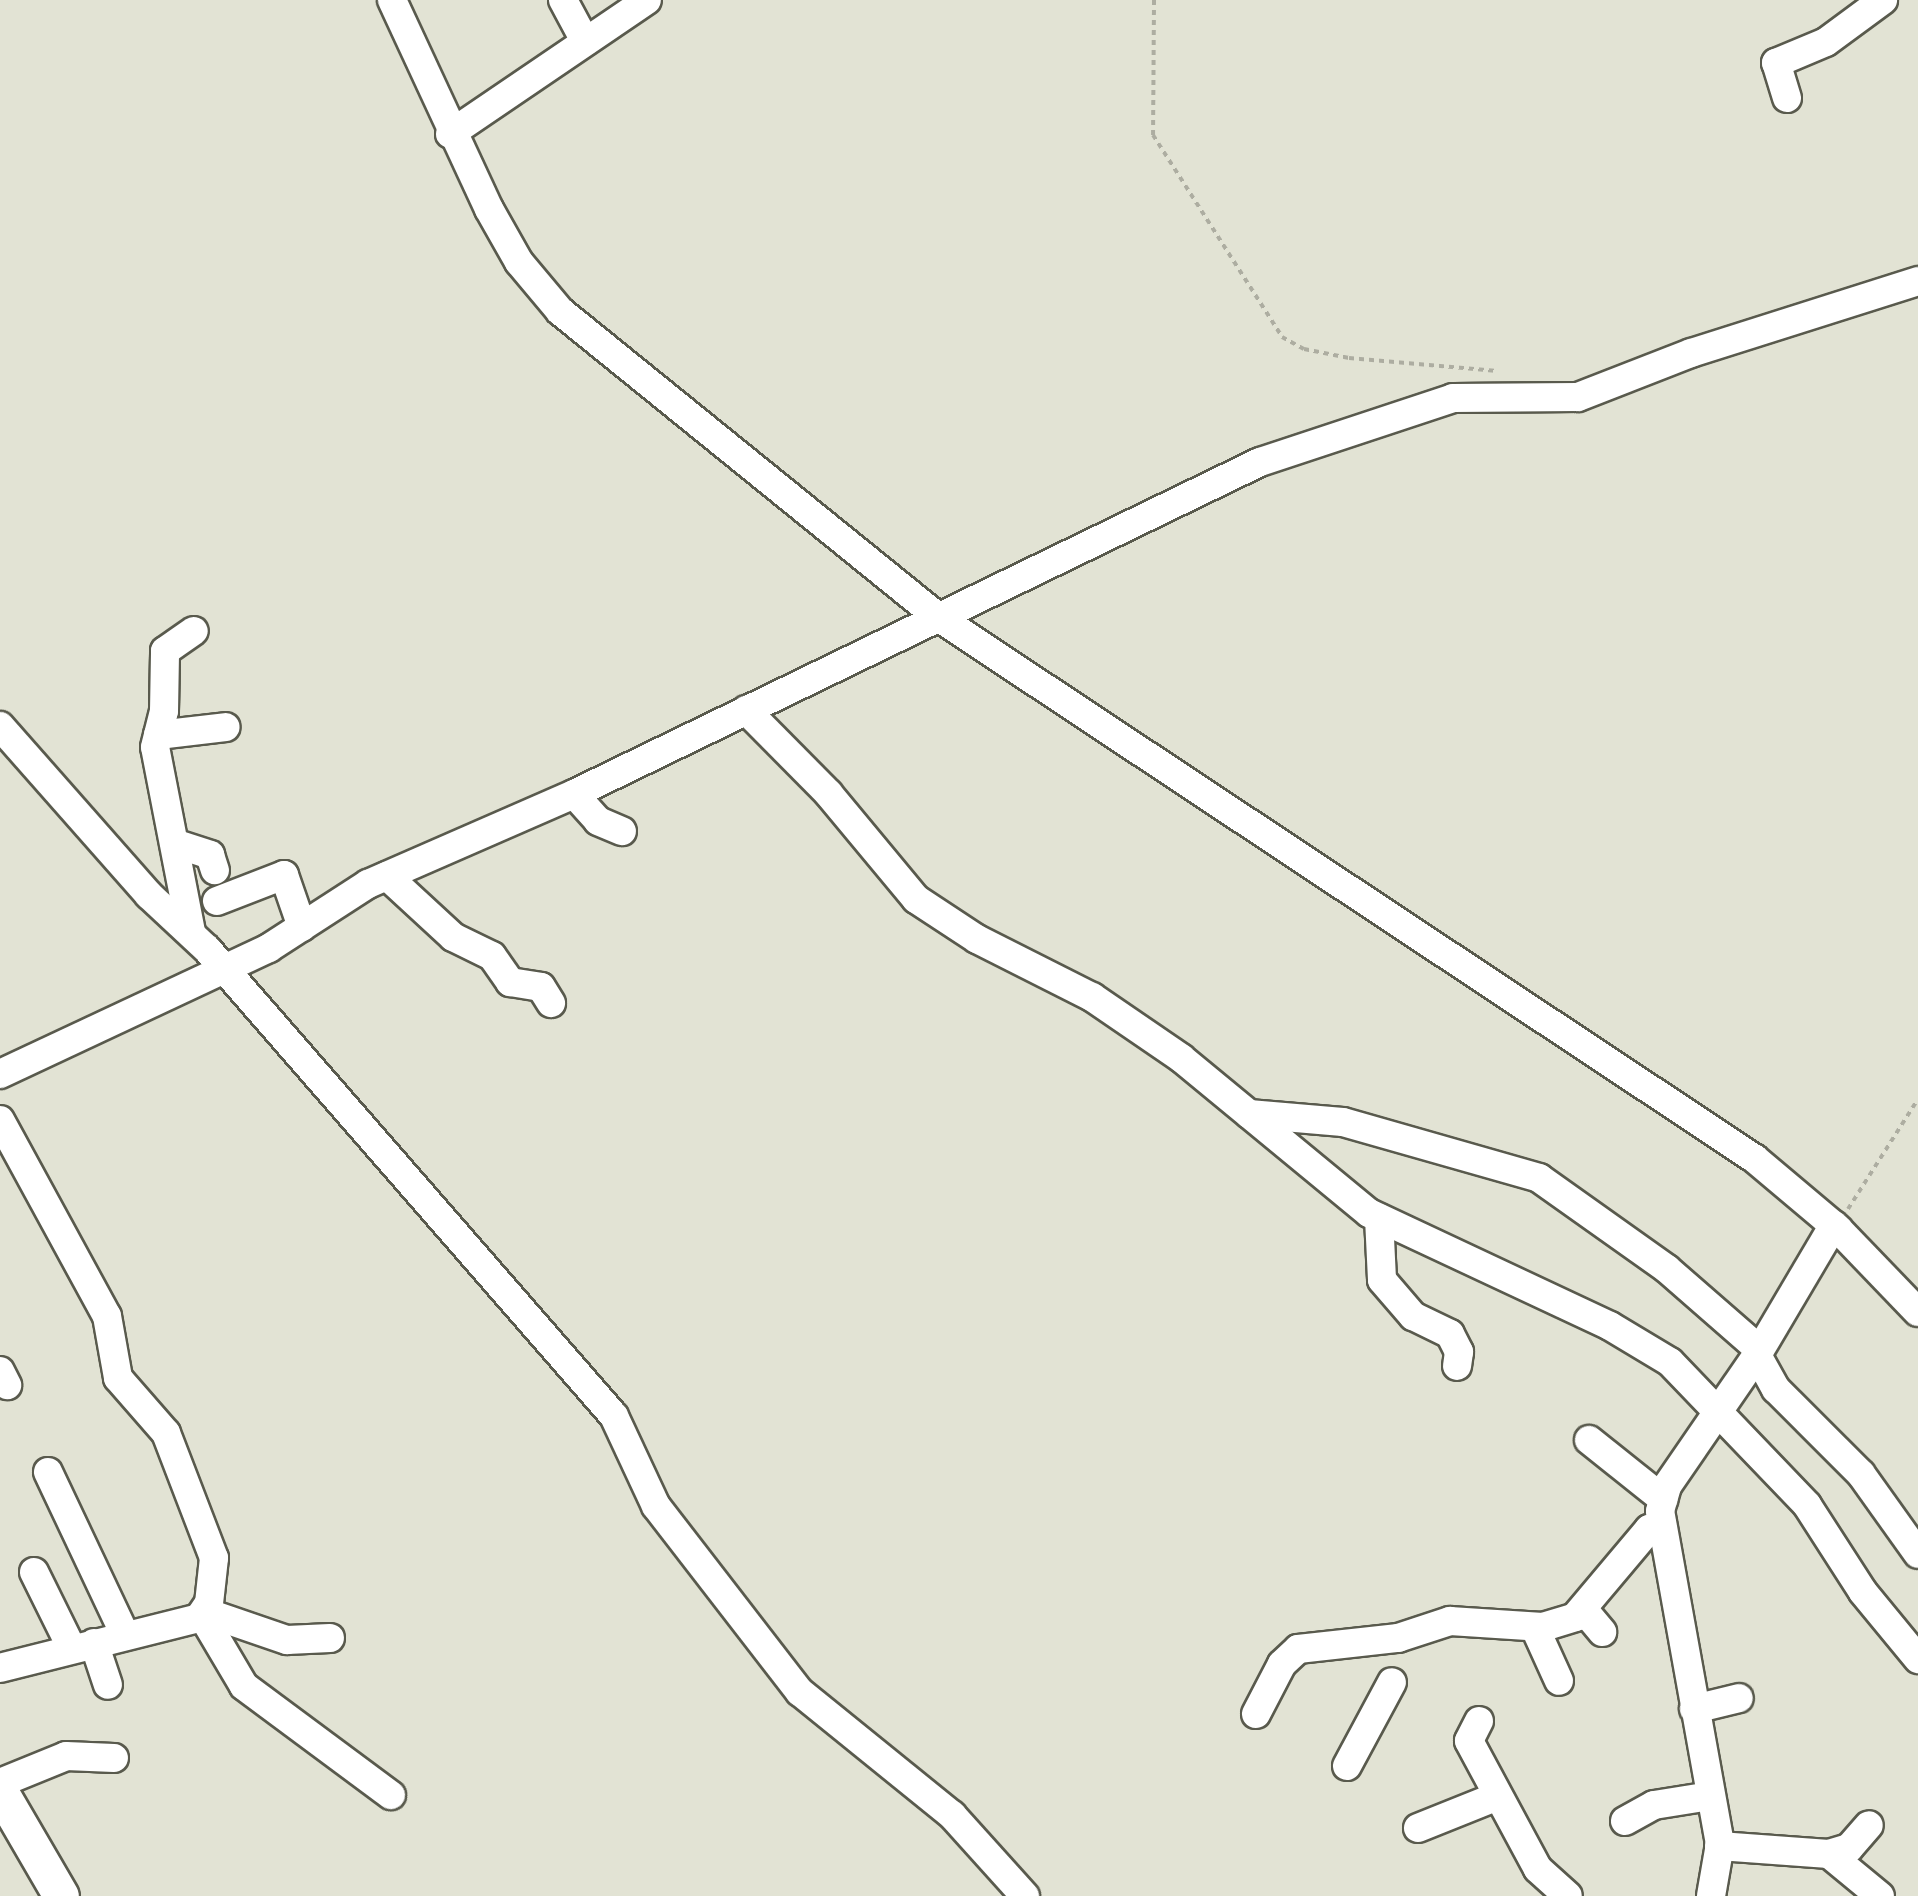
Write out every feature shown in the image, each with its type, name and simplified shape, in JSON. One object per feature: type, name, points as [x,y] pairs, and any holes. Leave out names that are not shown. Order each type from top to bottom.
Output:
[{"type":"main road","points":[[0,1792],[62,1896]]},
{"type":"street","points":[[392,0],[450,134],[518,262],[560,311],[938,617],[1663,1094],[1834,1226],[1918,1312]]},
{"type":"street","points":[[562,0],[585,41]]},
{"type":"street","points":[[450,134],[647,0]]},
{"type":"street","points":[[1787,98],[1776,62],[1826,42],[1883,0]]},
{"type":"street","points":[[0,1074],[221,970],[387,876],[574,794],[938,617],[1317,441],[1453,398],[1578,397],[1691,353],[1918,281]]},
{"type":"street","points":[[191,932],[177,844],[156,758],[166,650],[194,630]]},
{"type":"street","points":[[746,710],[828,794],[916,899],[977,939],[1092,997],[1249,1114],[1379,1218],[1610,1326],[1670,1362],[1806,1505],[1863,1592],[1918,1659]]},
{"type":"street","points":[[0,726],[149,895],[191,932],[614,1416],[656,1506],[800,1692],[952,1816],[1025,1896]]},
{"type":"street","points":[[158,735],[226,727]]},
{"type":"street","points":[[574,794],[598,820],[622,831]]},
{"type":"street","points":[[177,844],[210,856],[215,870]]},
{"type":"street","points":[[217,901],[284,875],[302,927]]},
{"type":"street","points":[[387,876],[454,937],[492,956],[510,982],[541,986],[551,1003]]},
{"type":"street","points":[[1249,1114],[1343,1122],[1539,1178],[1667,1269],[1758,1353],[1776,1388],[1862,1474],[1918,1554]]},
{"type":"street","points":[[0,1120],[108,1316],[118,1378],[166,1433],[199,1510],[214,1558],[204,1614],[244,1686],[391,1796]]},
{"type":"street","points":[[1379,1218],[1382,1280],[1414,1316],[1450,1334],[1459,1352],[1457,1366]]},
{"type":"street","points":[[1256,1714],[1282,1664],[1298,1649],[1401,1638],[1463,1620],[1534,1628],[1583,1609],[1662,1511],[1718,1409],[1758,1353],[1834,1226]]},
{"type":"street","points":[[1589,1440],[1662,1511],[1719,1846],[1710,1896]]},
{"type":"street","points":[[48,1472],[125,1635]]},
{"type":"street","points":[[34,1572],[108,1685]]},
{"type":"street","points":[[1583,1609],[1602,1632]]},
{"type":"street","points":[[0,1668],[204,1614],[287,1640],[330,1638]]},
{"type":"street","points":[[1534,1628],[1559,1681]]},
{"type":"street","points":[[1347,1766],[1400,1690],[1401,1638]]},
{"type":"street","points":[[1694,1709],[1739,1698]]},
{"type":"street","points":[[1479,1721],[1469,1741],[1538,1869],[1568,1896]]},
{"type":"street","points":[[0,1783],[66,1756],[114,1758]]},
{"type":"street","points":[[1418,1828],[1498,1796]]},
{"type":"street","points":[[1625,1821],[1654,1804],[1710,1796]]},
{"type":"street","points":[[1719,1846],[1829,1854],[1849,1848],[1869,1825]]},
{"type":"street","points":[[1829,1854],[1880,1896]]},
{"type":"path","points":[[1154,0],[1153,135],[1282,337],[1304,350],[1349,358],[1513,373]]},
{"type":"path","points":[[1834,1226],[1918,1099]]}]
